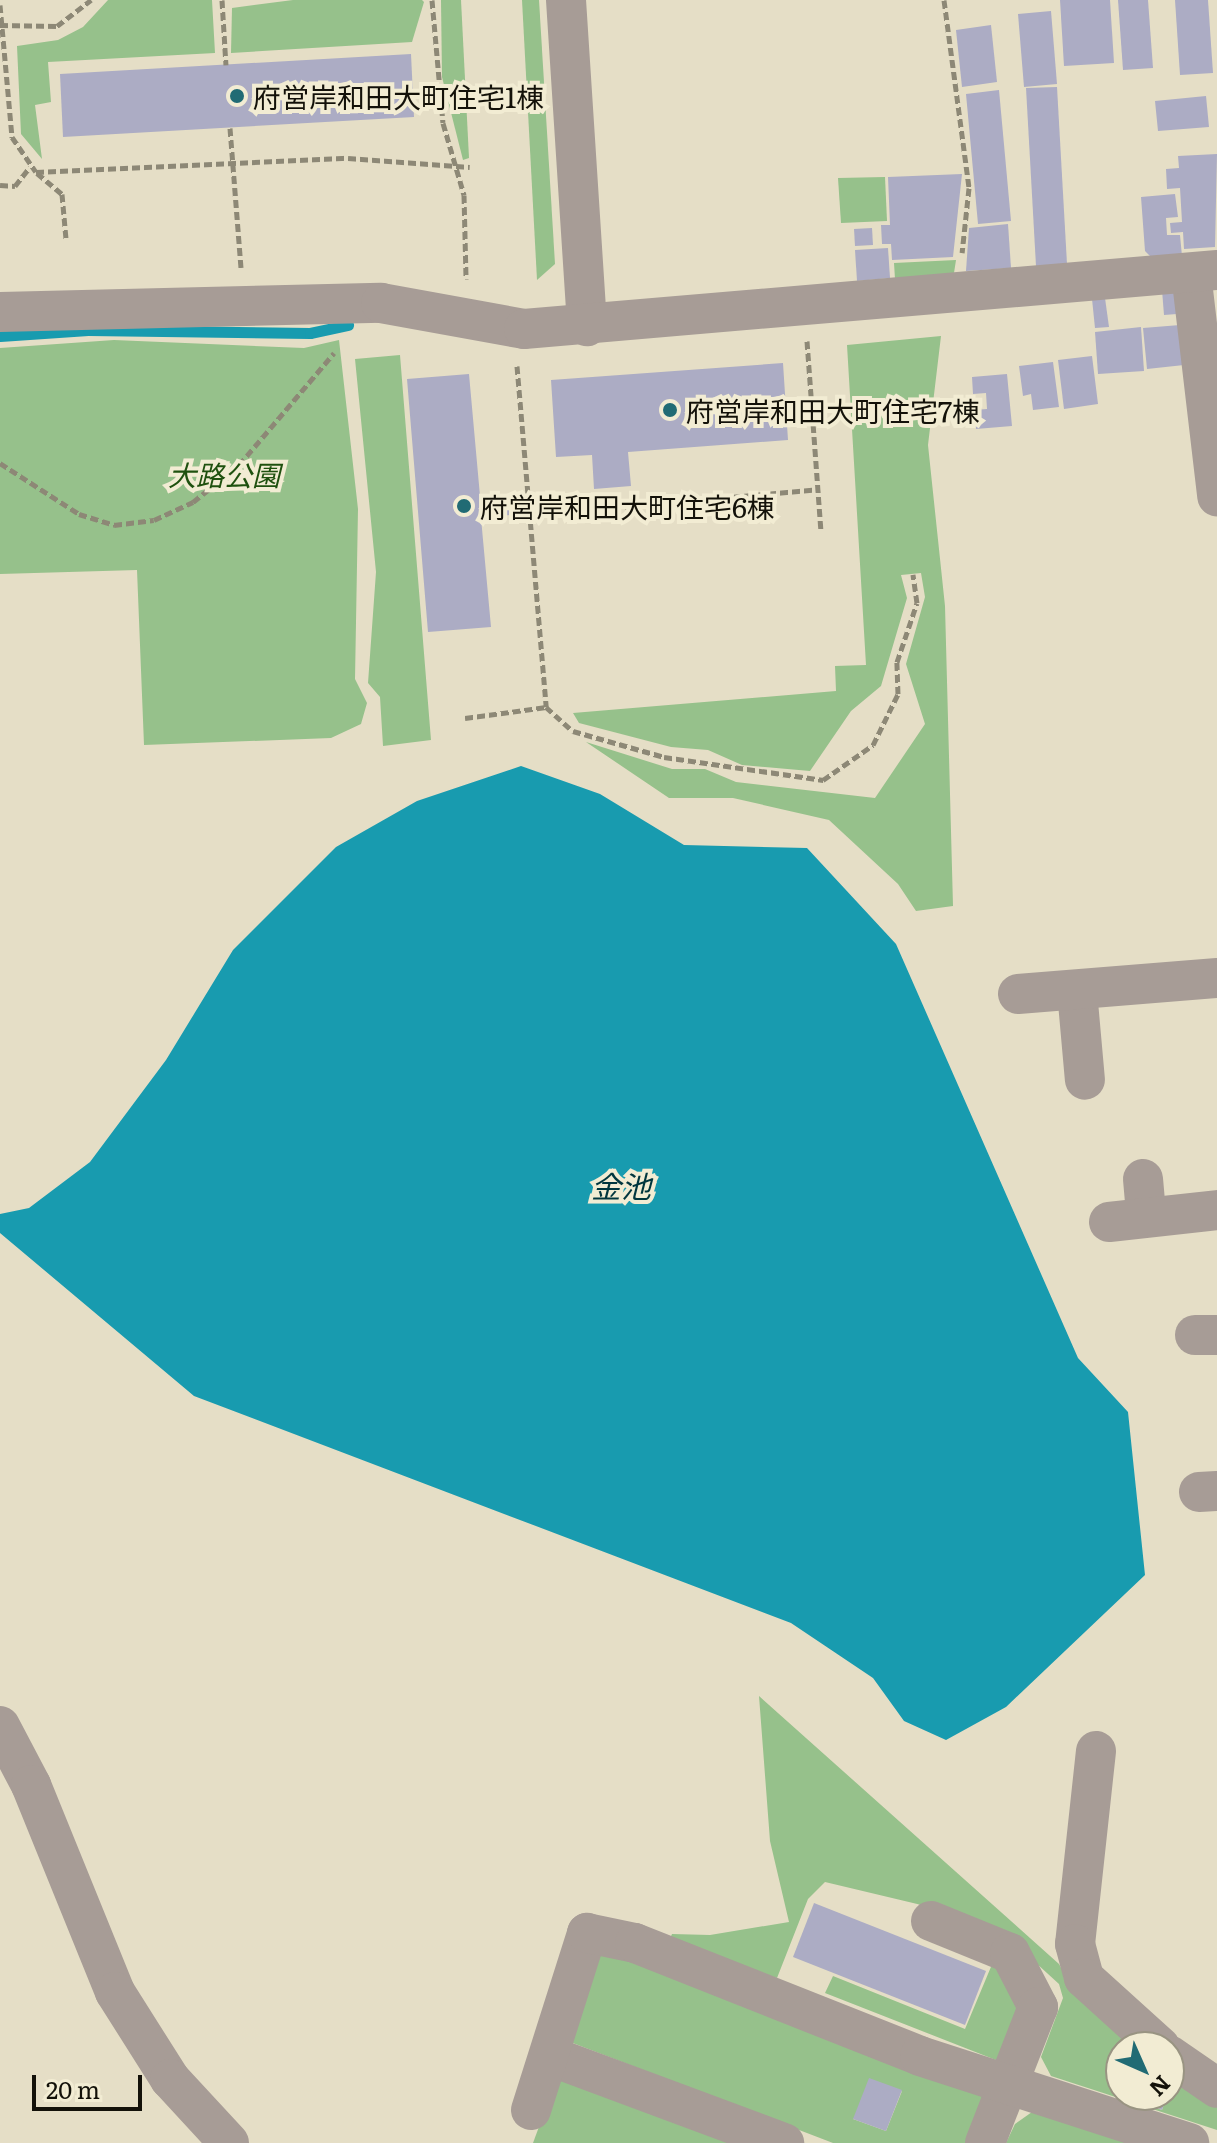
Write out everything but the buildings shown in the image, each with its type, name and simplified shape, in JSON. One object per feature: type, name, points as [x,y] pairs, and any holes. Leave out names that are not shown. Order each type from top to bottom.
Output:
[{"type":"street","points":[[566,0],[587,326]]},
{"type":"street","points":[[0,312],[381,303],[524,329],[805,308],[1204,271],[1217,496]]},
{"type":"street","points":[[1018,994],[1217,978]]},
{"type":"street","points":[[1077,991],[1085,1080]]},
{"type":"street","points":[[1133,1206],[1217,1210]]},
{"type":"street","points":[[0,1726],[43,1811],[115,1992],[170,2079],[229,2143]]},
{"type":"street","points":[[1096,1751],[1075,1944],[1084,1978],[1142,2031]]},
{"type":"street","points":[[931,1921],[1010,1953],[1038,2007],[985,2143]]},
{"type":"street","points":[[531,2110],[587,1933],[635,1943],[920,2056],[1189,2143]]},
{"type":"street","points":[[550,2056],[784,2143]]},
{"type":"street","points":[[1185,2066],[1217,2088]]},
{"type":"path","points":[[3,25],[17,30],[57,26],[91,0]]},
{"type":"path","points":[[222,0],[226,65]]},
{"type":"path","points":[[432,0],[434,68],[464,195],[466,287]]},
{"type":"path","points":[[944,0],[969,188],[957,294]]},
{"type":"path","points":[[0,5],[12,137],[30,167],[62,194],[66,239]]},
{"type":"path","points":[[230,128],[242,285]]},
{"type":"path","points":[[36,172],[348,158],[470,167]]},
{"type":"path","points":[[0,185],[15,186],[30,167]]},
{"type":"path","points":[[805,308],[821,531]]},
{"type":"path","points":[[0,463],[79,514],[114,525],[154,520],[193,502],[239,465],[334,353]]},
{"type":"path","points":[[520,359],[515,369],[546,707],[573,731],[664,757],[823,780],[873,745],[898,694],[897,662],[917,603],[913,574]]},
{"type":"path","points":[[529,515],[818,489]]},
{"type":"path","points":[[465,718],[546,707]]},
{"type":"green space","points":[[108,0],[212,0],[215,53],[48,62],[51,102],[35,105],[42,159],[21,134],[17,46],[58,40],[83,27]]},
{"type":"green space","points":[[293,0],[424,2],[412,42],[231,53],[232,8]]},
{"type":"green space","points":[[441,0],[461,0],[469,158],[463,160],[442,77]]},
{"type":"green space","points":[[522,0],[539,0],[555,264],[537,280]]},
{"type":"green space","points":[[885,177],[887,221],[841,223],[838,178]]},
{"type":"green space","points":[[956,260],[954,273],[895,279],[894,263]]},
{"type":"green space","points":[[941,336],[928,445],[945,606],[953,906],[916,911],[898,884],[829,820],[733,798],[669,798],[586,742],[672,769],[705,769],[736,782],[875,798],[925,724],[906,664],[925,597],[921,573],[901,575],[907,598],[881,686],[851,711],[810,771],[742,765],[708,750],[671,747],[579,723],[573,713],[836,691],[835,666],[866,665],[847,345]]},
{"type":"green space","name":"大路公園","points":[[114,340],[304,348],[339,340],[358,509],[355,679],[367,703],[361,724],[331,738],[144,745],[137,570],[0,574],[0,348]]},
{"type":"green space","points":[[400,355],[431,740],[383,746],[380,697],[368,683],[376,572],[355,359]]},
{"type":"green space","points":[[759,1696],[1059,1964],[1073,1990],[1119,2031],[1105,2031],[1105,2094],[1051,2076],[1041,2057],[1063,1998],[1059,1984],[1012,1941],[934,1908],[825,1882],[808,1899],[777,1978],[668,1943],[672,1934],[710,1935],[789,1922],[770,1841]]},
{"type":"green space","points":[[602,1944],[986,2091],[966,2143],[833,2143],[565,2040]],"holes":[[[902,2091],[886,2131],[853,2119]]]},
{"type":"green space","points":[[993,1962],[1026,2003],[1001,2062],[825,1993],[833,1976],[965,2029]]},
{"type":"green space","points":[[558,2075],[741,2143],[533,2143]]},
{"type":"green space","points":[[1185,2082],[1217,2104],[1217,2130],[1159,2111],[1185,2111]]},
{"type":"green space","points":[[1032,2112],[1135,2143],[1006,2143],[1015,2124]]},
{"type":"water","name":"金池","points":[[521,766],[600,794],[684,845],[807,848],[896,944],[1078,1358],[1128,1412],[1145,1575],[1006,1707],[946,1740],[904,1721],[873,1678],[791,1623],[194,1396],[0,1233],[0,1214],[29,1208],[90,1162],[166,1060],[233,950],[336,847],[417,801]]},
{"type":"waterway","points":[[0,336],[88,330],[310,333],[348,325]]},
{"type":"place","name":"府営岸和田大町住宅1棟","points":[[237,96]]},
{"type":"place","name":"府営岸和田大町住宅7棟","points":[[670,410]]},
{"type":"place","name":"府営岸和田大町住宅6棟","points":[[464,506]]}]
